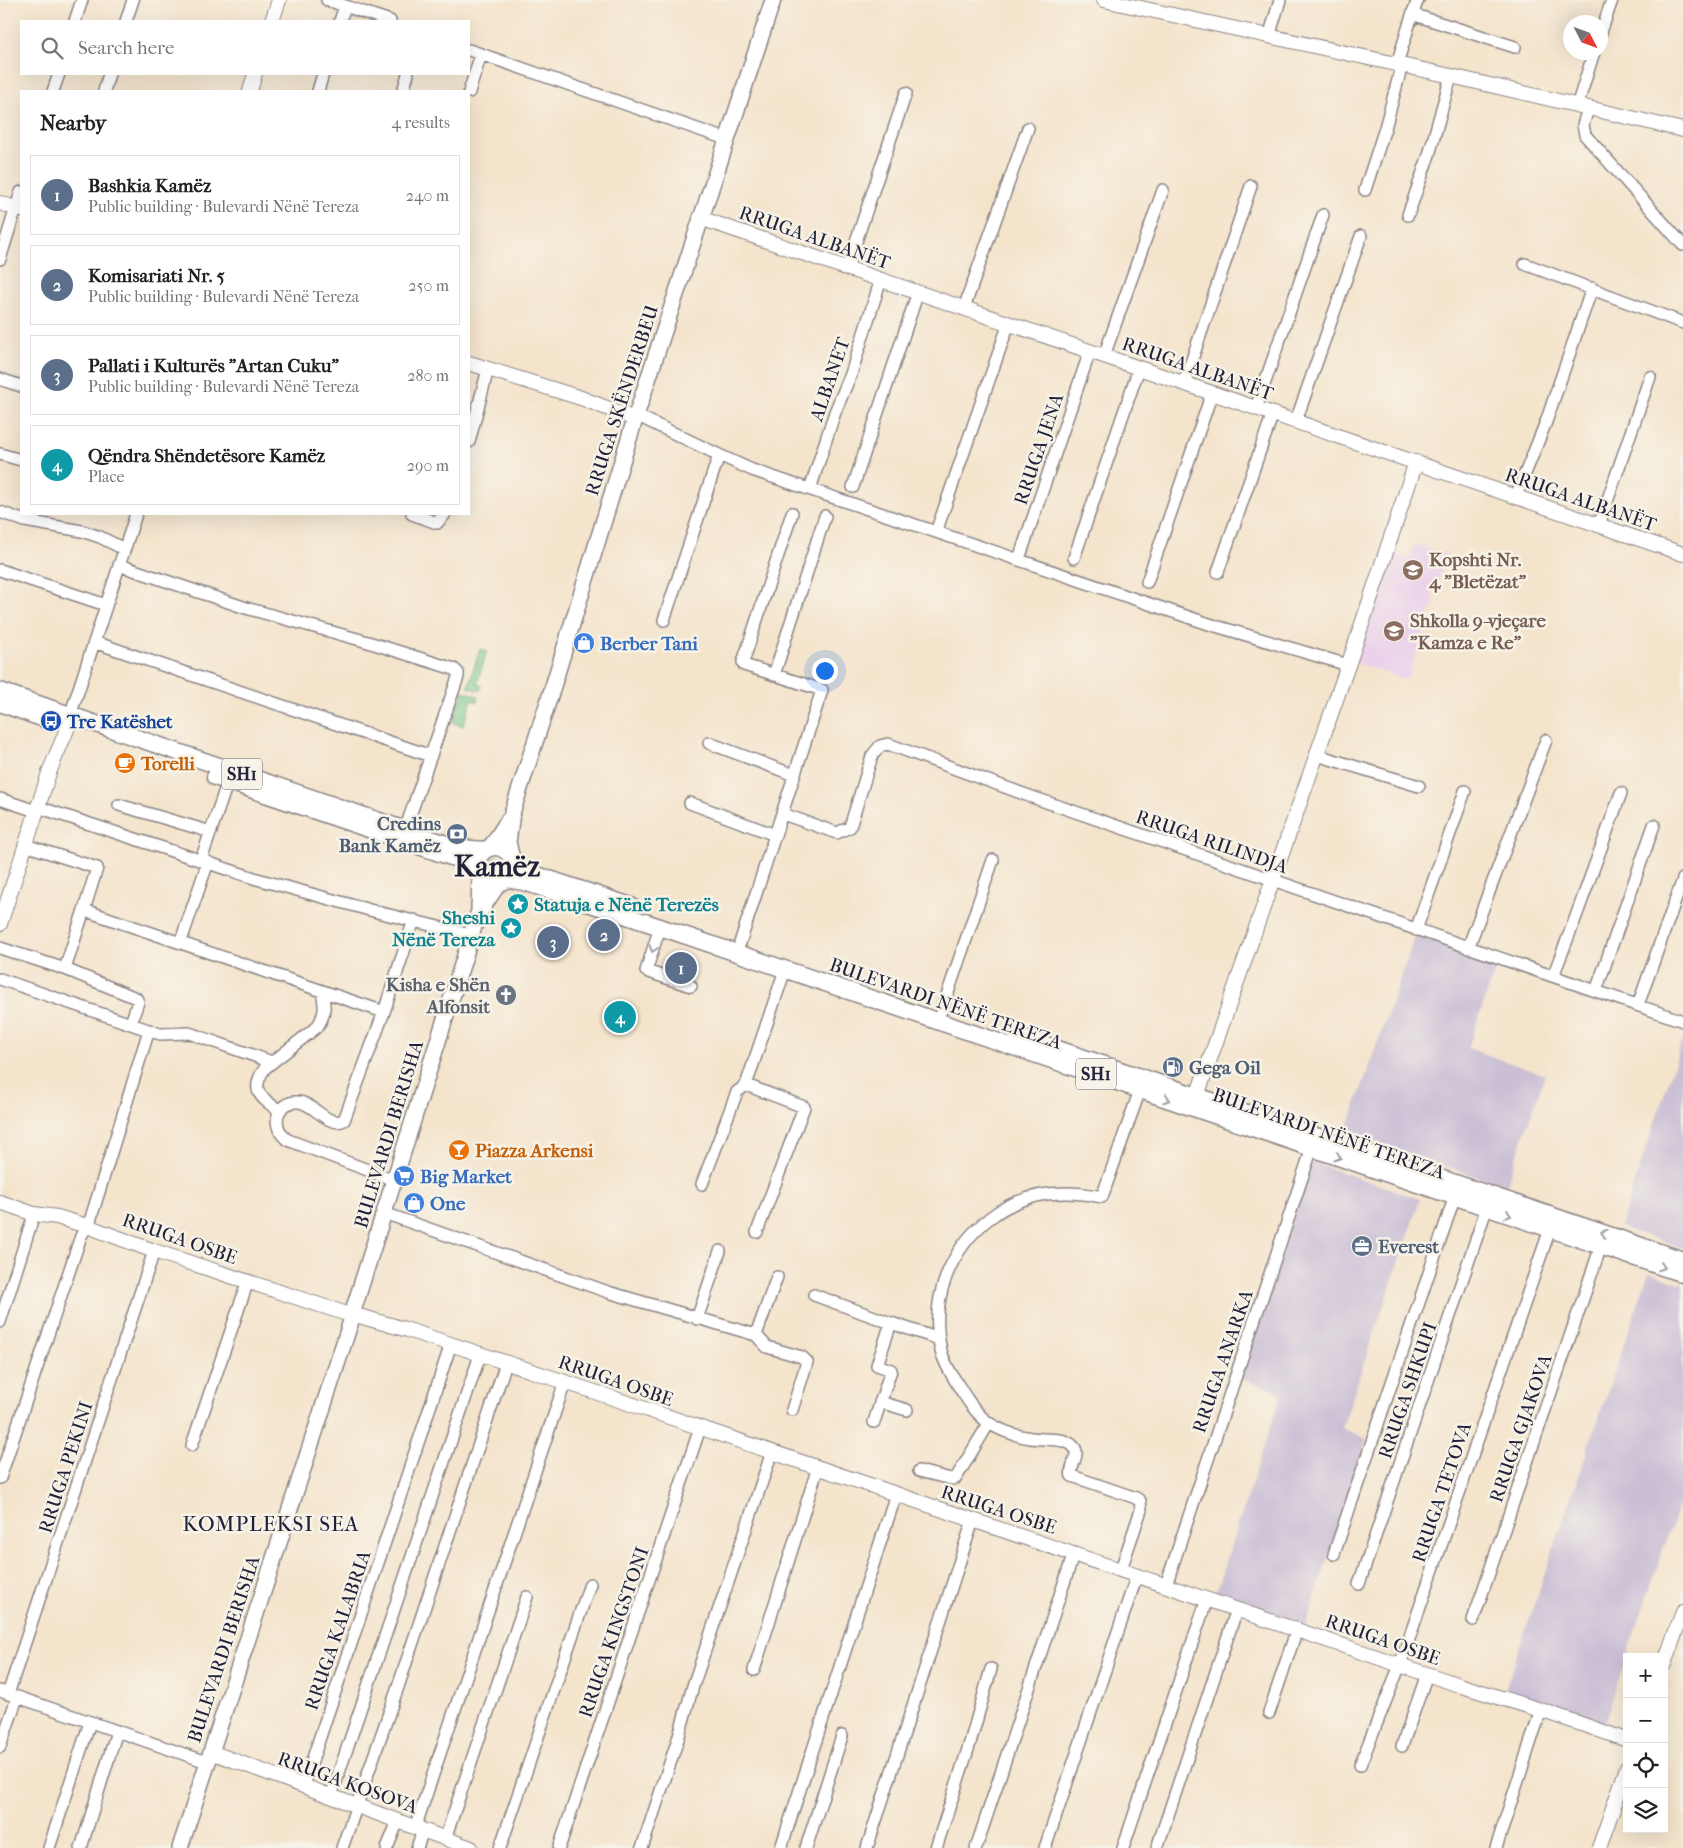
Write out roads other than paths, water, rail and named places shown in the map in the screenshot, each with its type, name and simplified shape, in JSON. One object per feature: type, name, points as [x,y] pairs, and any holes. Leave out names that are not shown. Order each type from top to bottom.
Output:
[{"type":"main road","name":"RRUGA SKËNDERBEU","points":[[512,859],[508,842],[512,813],[636,417],[773,0]]},
{"type":"main road","name":"BULEVARDI NËNË TEREZA","points":[[0,691],[69,721],[228,781],[466,862],[489,882],[524,882],[660,927],[739,948],[942,1010],[1683,1260]]},
{"type":"main road","name":"BULEVARDI NËNË TEREZA","points":[[0,703],[69,721],[458,848],[503,849],[528,872],[596,894],[739,948],[785,970],[1683,1274]]},
{"type":"main road","name":"RRUGA SKËNDERBEU","points":[[487,849],[512,813]]},
{"type":"main road","points":[[479,872],[478,859],[487,849]]},
{"type":"main road","points":[[503,881],[511,874],[512,859]]},
{"type":"main road","name":"BULEVARDI BERISHA","points":[[180,1848],[353,1315],[478,914],[481,890],[479,872]]},
{"type":"main road","name":"BULEVARDI BERISHA","points":[[478,914],[503,881]]},
{"type":"street","points":[[75,20],[82,0]]},
{"type":"street","points":[[126,20],[133,0]]},
{"type":"street","points":[[272,20],[279,0]]},
{"type":"street","points":[[327,0],[387,20]]},
{"type":"street","points":[[1104,0],[1451,76],[1683,130]]},
{"type":"street","points":[[1269,37],[1280,0]]},
{"type":"street","points":[[1364,190],[1385,128],[1399,65],[1418,0]]},
{"type":"street","points":[[1607,15],[1612,0]]},
{"type":"street","points":[[340,20],[345,6]]},
{"type":"street","points":[[1413,12],[1425,19],[1514,47]]},
{"type":"street","points":[[470,50],[726,139]]},
{"type":"street","points":[[470,90],[481,54]]},
{"type":"street","points":[[1592,60],[1583,107],[1585,135],[1683,245]]},
{"type":"street","points":[[53,90],[59,75]]},
{"type":"street","points":[[104,90],[109,75]]},
{"type":"street","points":[[250,90],[256,75]]},
{"type":"street","points":[[318,90],[323,75]]},
{"type":"street","points":[[403,90],[408,75]]},
{"type":"street","points":[[1408,215],[1429,155],[1451,76]]},
{"type":"street","points":[[847,268],[906,93]]},
{"type":"street","points":[[964,308],[1028,128]]},
{"type":"street","points":[[1184,383],[1251,186]]},
{"type":"street","points":[[1104,356],[1163,190]]},
{"type":"street","points":[[0,202],[19,209],[0,259]]},
{"type":"street","points":[[1256,408],[1323,216]]},
{"type":"street","name":"RRUGA ALBANËT","points":[[700,218],[1683,554]]},
{"type":"street","points":[[1296,421],[1361,236]]},
{"type":"street","points":[[1525,264],[1683,322]]},
{"type":"street","name":"ALBANET","points":[[810,489],[835,412],[851,374],[881,279]]},
{"type":"street","points":[[1516,496],[1546,422],[1592,288]]},
{"type":"street","points":[[854,487],[918,292]]},
{"type":"street","points":[[936,532],[1010,324]]},
{"type":"street","name":"RRUGA JENA","points":[[1018,559],[1090,351]]},
{"type":"street","points":[[470,362],[636,417],[752,470],[1209,624],[1348,665]]},
{"type":"street","points":[[1074,558],[1140,368]]},
{"type":"street","points":[[470,435],[472,420],[488,369]]},
{"type":"street","points":[[1599,524],[1650,377]]},
{"type":"street","points":[[0,379],[20,386]]},
{"type":"street","points":[[1147,582],[1212,393]]},
{"type":"street","points":[[1218,572],[1273,413]]},
{"type":"street","points":[[0,454],[20,460]]},
{"type":"street","points":[[664,620],[719,455]]},
{"type":"street","points":[[1197,1096],[1317,755],[1416,462]]},
{"type":"street","points":[[0,512],[100,536],[124,548]]},
{"type":"street","points":[[739,948],[822,690],[746,667],[743,662],[792,513]]},
{"type":"street","points":[[0,924],[50,770],[69,721],[136,515]]},
{"type":"street","points":[[414,515],[437,524],[444,515]]},
{"type":"street","points":[[774,675],[825,516]]},
{"type":"street","points":[[119,565],[246,608],[368,642],[454,669],[458,673],[458,677],[405,830]]},
{"type":"street","points":[[0,570],[106,605]]},
{"type":"street","points":[[94,642],[431,756]]},
{"type":"street","points":[[1468,948],[1546,740]]},
{"type":"street","points":[[709,743],[794,776]]},
{"type":"street","name":"RRUGA RILINDJA","points":[[783,814],[837,833],[850,827],[872,756],[880,746],[888,744],[1029,796],[1683,1021]]},
{"type":"street","points":[[1317,755],[1419,786]]},
{"type":"street","points":[[181,941],[205,861],[211,832],[228,781]]},
{"type":"street","points":[[1416,930],[1465,791]]},
{"type":"street","points":[[1553,976],[1621,792]]},
{"type":"street","points":[[0,799],[318,897],[471,935]]},
{"type":"street","points":[[690,802],[774,835]]},
{"type":"street","points":[[119,805],[211,832]]},
{"type":"street","points":[[1596,991],[1654,825]]},
{"type":"street","points":[[25,845],[97,868],[65,969]]},
{"type":"street","points":[[942,1010],[993,860]]},
{"type":"street","points":[[1638,1006],[1683,879]]},
{"type":"street","points":[[84,910],[181,941],[384,1012]]},
{"type":"street","points":[[278,1116],[287,1105],[297,1102],[310,1107],[333,1121],[340,1122],[344,1120],[384,1012],[414,920]]},
{"type":"street","points":[[660,927],[646,971],[691,986]]},
{"type":"street","points":[[0,948],[65,969],[136,998],[138,1002],[131,1023]]},
{"type":"street","points":[[702,1184],[737,1092],[746,1085],[785,970]]},
{"type":"street","points":[[0,979],[160,1034],[189,1033],[272,1062]]},
{"type":"street","points":[[322,991],[325,1011],[323,1019],[317,1027],[272,1062],[260,1075],[257,1085],[258,1091],[278,1116],[279,1132],[288,1140],[394,1180]]},
{"type":"street","points":[[0,1478],[81,1236],[90,1220],[149,1030]]},
{"type":"street","points":[[746,1085],[804,1107],[757,1232]]},
{"type":"street","points":[[1120,1569],[1141,1510],[1140,1502],[1136,1498],[1072,1476],[1071,1471],[1076,1452],[1075,1448],[1067,1442],[1016,1435],[989,1423],[965,1397],[955,1381],[942,1353],[939,1338],[939,1319],[943,1286],[956,1254],[967,1239],[992,1216],[1006,1207],[1043,1194],[1062,1192],[1082,1193],[1102,1197],[1140,1090]]},
{"type":"street","name":"RRUGA ANARKA","points":[[1166,1584],[1312,1148]]},
{"type":"street","points":[[1334,1554],[1455,1196]]},
{"type":"street","name":"RRUGA OSBE","points":[[0,1202],[34,1214],[56,1217],[87,1226],[154,1251],[353,1315],[451,1344],[1623,1739]]},
{"type":"street","name":"RRUGA SHKUPI","points":[[1359,1584],[1487,1207]]},
{"type":"street","points":[[384,1213],[608,1292],[756,1335],[767,1347],[802,1357],[807,1362],[792,1410]]},
{"type":"street","points":[[0,1322],[34,1214]]},
{"type":"street","name":"RRUGA TETOVA","points":[[1360,1765],[1400,1665],[1550,1229]]},
{"type":"street","name":"RRUGA GJAKOVA","points":[[1473,1620],[1601,1246]]},
{"type":"street","name":"RRUGA PEKINI","points":[[0,1747],[8,1694],[154,1251]]},
{"type":"street","points":[[697,1319],[720,1251]]},
{"type":"street","points":[[756,1335],[777,1277]]},
{"type":"street","points":[[192,1445],[248,1281]]},
{"type":"street","points":[[814,1295],[939,1338]]},
{"type":"street","points":[[874,1422],[891,1370],[877,1365],[891,1323]]},
{"type":"street","name":"RRUGA KALABRIA","points":[[304,1785],[451,1344]]},
{"type":"street","points":[[332,1796],[480,1355]]},
{"type":"street","points":[[342,1848],[358,1806],[506,1363]]},
{"type":"street","points":[[417,1848],[419,1829],[565,1382]]},
{"type":"street","points":[[880,1402],[907,1410]]},
{"type":"street","points":[[919,1470],[951,1479],[956,1478],[989,1423]]},
{"type":"street","name":"RRUGA KINGSTONI","points":[[559,1848],[700,1428]]},
{"type":"street","points":[[642,1848],[678,1739],[693,1686],[772,1452]]},
{"type":"street","points":[[754,1670],[818,1467]]},
{"type":"street","points":[[781,1848],[896,1494]]},
{"type":"street","points":[[867,1848],[973,1520]]},
{"type":"street","points":[[976,1848],[1074,1553]]},
{"type":"street","points":[[1045,1848],[1137,1574]]},
{"type":"street","points":[[500,1848],[590,1584]]},
{"type":"street","points":[[445,1839],[527,1597]]},
{"type":"street","points":[[1123,1848],[1207,1598]]},
{"type":"street","points":[[1157,1848],[1237,1609]]},
{"type":"street","points":[[1668,1653],[1683,1612]]},
{"type":"street","points":[[1269,1713],[1297,1629]]},
{"type":"street","points":[[936,1848],[991,1669]]},
{"type":"street","points":[[1402,1746],[1427,1674]]},
{"type":"street","points":[[8,1694],[117,1731],[209,1757]]},
{"type":"street","points":[[1496,1848],[1541,1710]]},
{"type":"street","points":[[49,1848],[90,1722]]},
{"type":"street","points":[[81,1848],[117,1731]]},
{"type":"street","points":[[806,1848],[842,1736]]},
{"type":"street","name":"RRUGA KOSOVA","points":[[209,1757],[304,1785],[471,1848]]},
{"type":"street","points":[[1599,1848],[1623,1779]]},
{"type":"street","points":[[387,1848],[398,1821]]},
{"type":"place","name":"Kopshti Nr. 4 \"Bletëzat\"","points":[[1413,570]]},
{"type":"place","name":"Shkolla 9-vjeçare \"Kamza e Re\"","points":[[1394,631]]},
{"type":"place","name":"Berber Tani","points":[[584,643]]},
{"type":"place","name":"Tre Katëshet","points":[[51,721]]},
{"type":"place","name":"Torelli","points":[[125,763]]},
{"type":"place","name":"Credins Bank Kamëz","points":[[457,834]]},
{"type":"place","name":"Statuja e Nënë Terezës","points":[[518,904]]},
{"type":"place","name":"Sheshi Nënë Tereza","points":[[511,928]]},
{"type":"place","name":"Komisariati Nr. 5","points":[[604,935]]},
{"type":"place","name":"Pallati i Kulturës \"Artan Cuku\"","points":[[553,942]]},
{"type":"place","name":"Bashkia Kamëz","points":[[681,968]]},
{"type":"place","name":"Kisha e Shën Alfonsit","points":[[506,995]]},
{"type":"place","name":"Qëndra Shëndetësore Kamëz","points":[[620,1017]]},
{"type":"place","name":"Gega Oil","points":[[1173,1067]]},
{"type":"place","name":"Piazza Arkensi","points":[[459,1150]]},
{"type":"place","name":"Big Market","points":[[404,1176]]},
{"type":"place","name":"One","points":[[414,1203]]},
{"type":"place","name":"Everest","points":[[1362,1246]]},
{"type":"district","name":"Kamëz","points":[[497,866]]},
{"type":"district","name":"KOMPLEKSI SEA","points":[[271,1524]]}]
